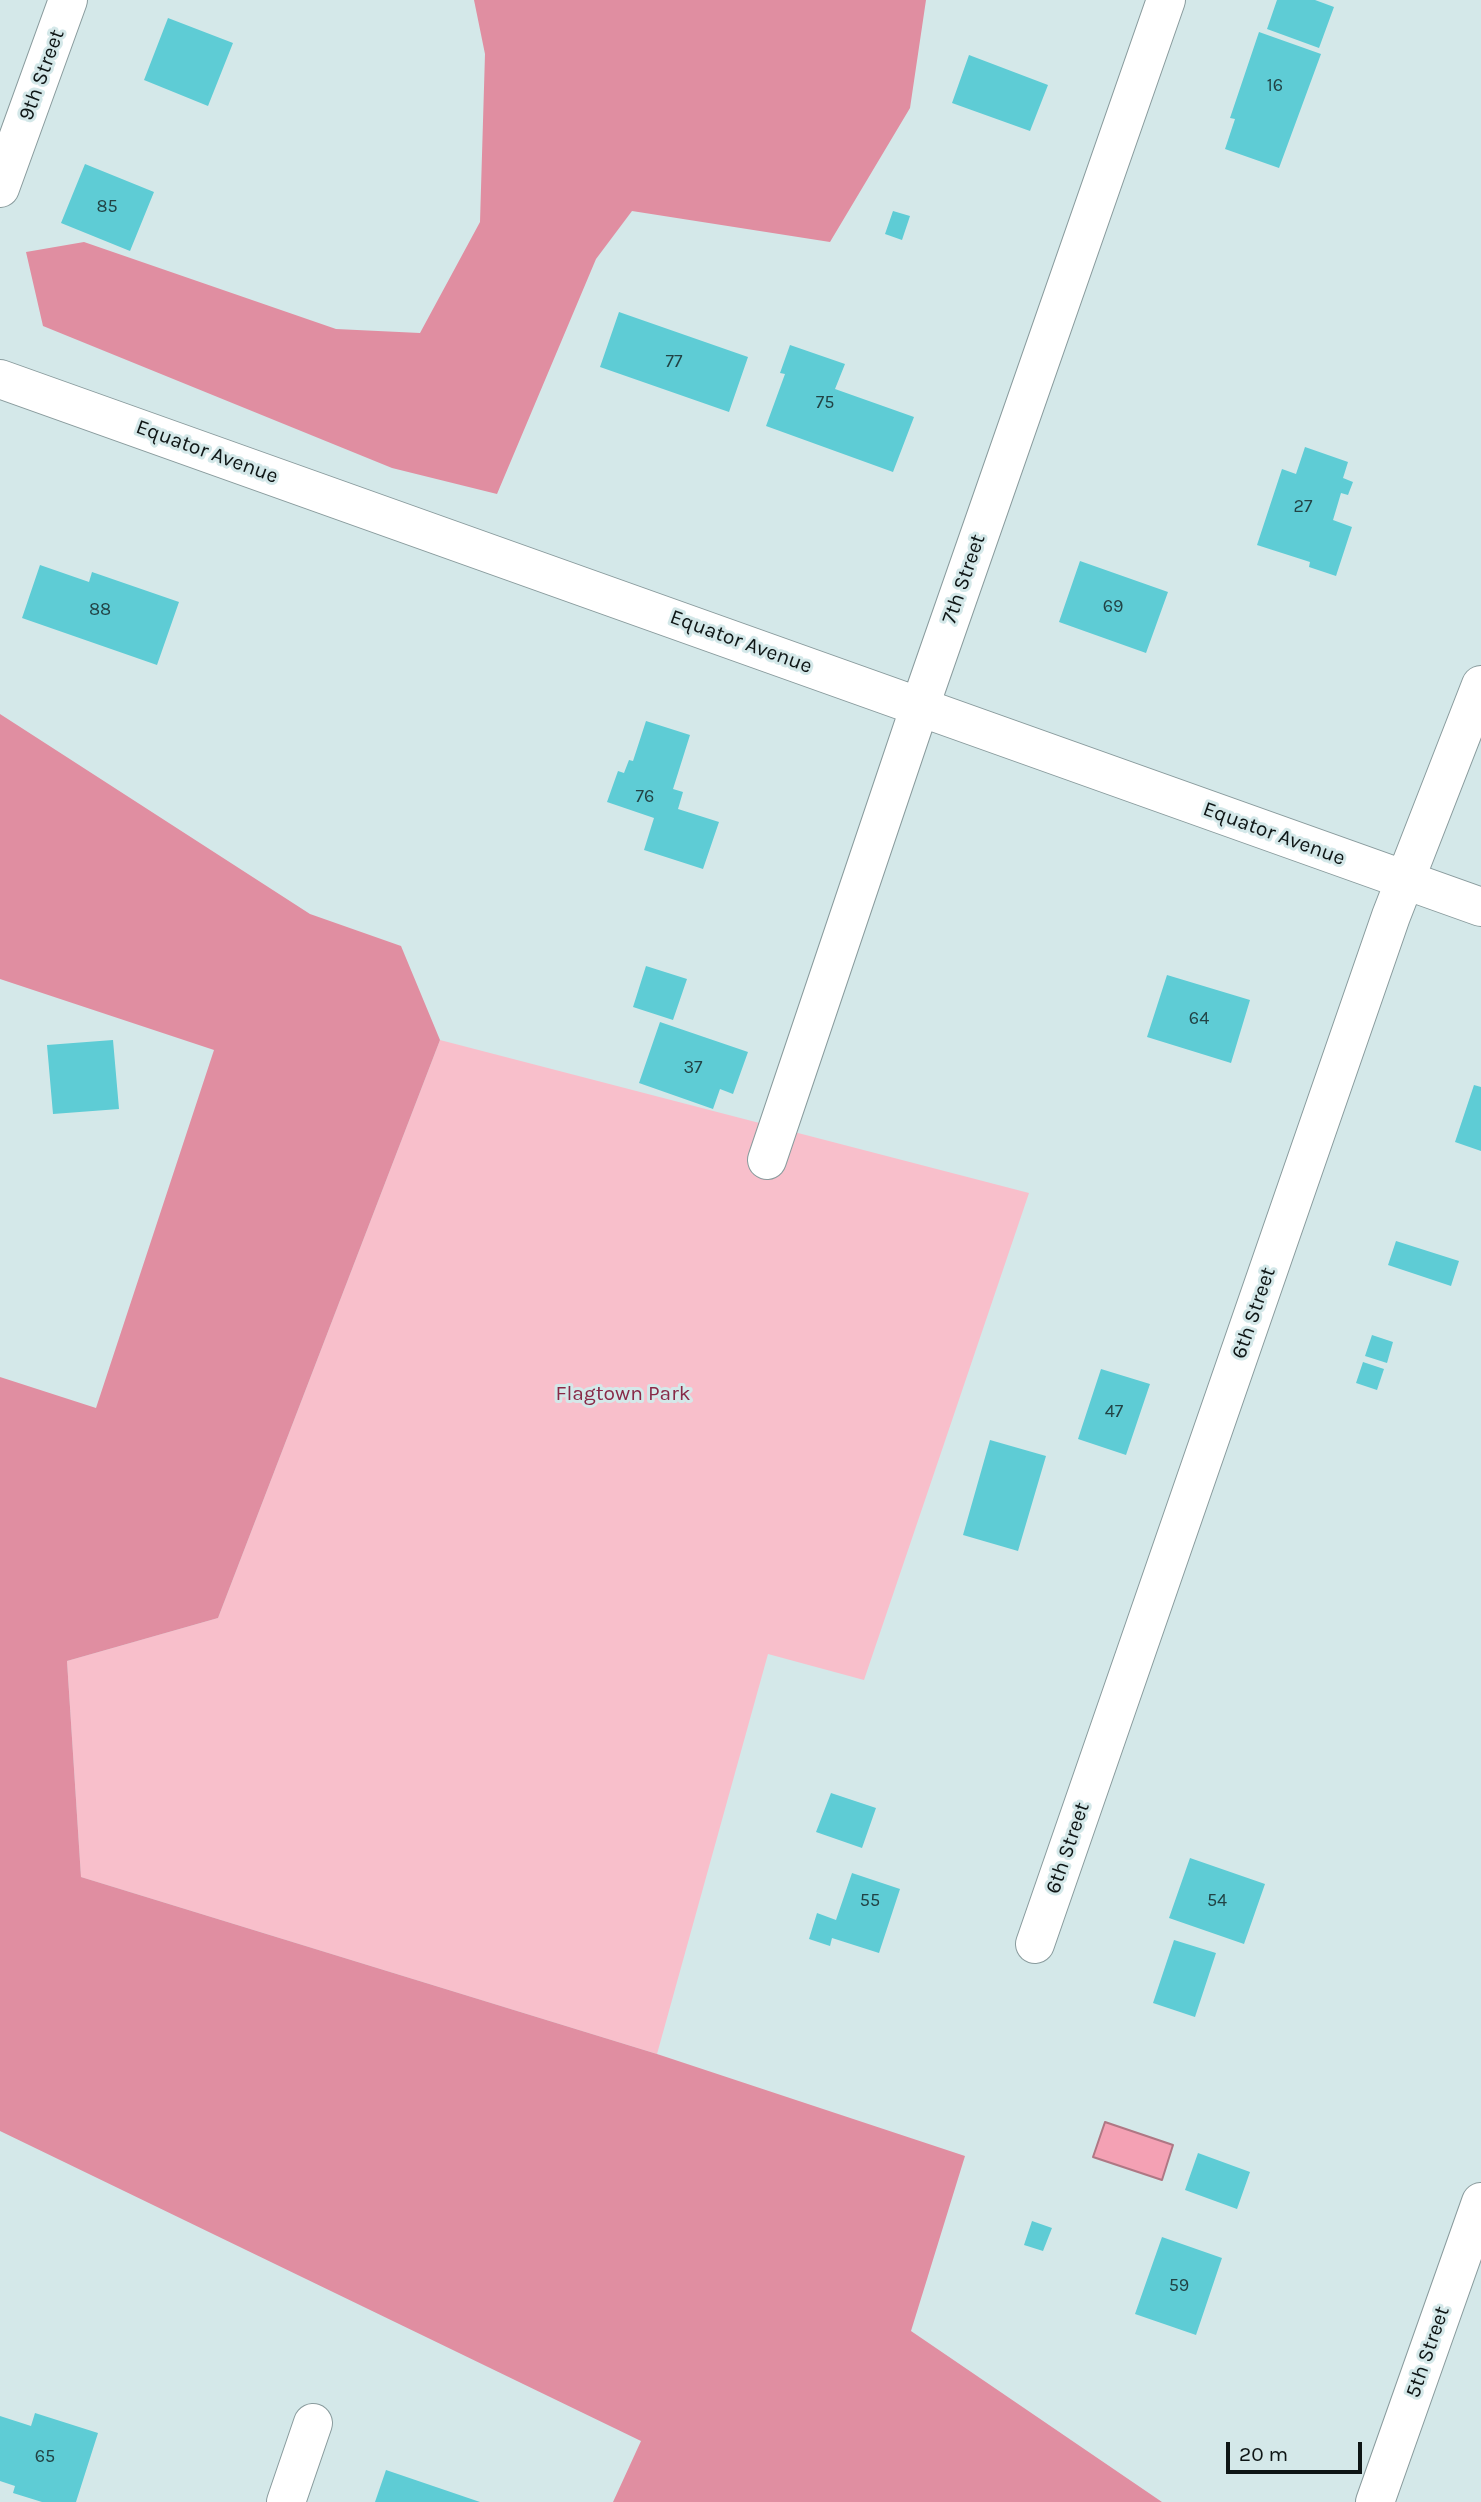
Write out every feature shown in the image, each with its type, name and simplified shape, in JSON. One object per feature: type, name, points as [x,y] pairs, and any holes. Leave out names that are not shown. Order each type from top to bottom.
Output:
[{"type":"street","name":"9th Street","points":[[0,188],[68,0]]},
{"type":"street","name":"7th Street","points":[[767,1160],[920,706],[1166,0]]},
{"type":"street","name":"Equator Avenue","points":[[0,379],[1481,907]]},
{"type":"street","name":"6th Street","points":[[1035,1944],[1404,880],[1481,685]]},
{"type":"street","name":"5th Street","points":[[1376,2502],[1481,2202]]},
{"type":"street","points":[[286,2502],[313,2423]]},
{"type":"green space","name":"Flagtown Park","points":[[440,1040],[1029,1193],[864,1680],[768,1654],[657,2054],[81,1877],[67,1661],[218,1618]]},
{"type":"shaded area","points":[[474,0],[926,0],[910,108],[830,242],[632,211],[596,259],[497,494],[392,468],[43,326],[26,252],[84,242],[336,329],[420,333],[480,222],[485,54]]},
{"type":"shaded area","points":[[0,714],[310,914],[401,946],[440,1040],[218,1618],[67,1661],[81,1877],[657,2054],[965,2156],[911,2331],[1162,2502],[613,2502],[641,2441],[0,2131],[0,1377],[96,1408],[214,1050],[0,979]]},
{"type":"shaded area","points":[[1105,2122],[1173,2145],[1162,2180],[1093,2157]]},
{"type":"building","points":[[1277,0],[1315,0],[1334,7],[1319,48],[1267,29]]},
{"type":"building","points":[[168,18],[233,43],[208,106],[144,80]]},
{"type":"building","points":[[1259,32],[1321,54],[1279,168],[1225,149],[1235,119],[1230,118]]},
{"type":"building","points":[[969,55],[1048,85],[1030,131],[952,103]]},
{"type":"building","points":[[85,164],[154,192],[130,251],[61,223]]},
{"type":"building","points":[[893,211],[910,216],[902,240],[885,234]]},
{"type":"building","points":[[619,312],[748,357],[729,412],[600,367]]},
{"type":"building","points":[[790,345],[845,364],[835,389],[914,417],[893,472],[766,426],[785,374],[780,373]]},
{"type":"building","points":[[1305,447],[1348,462],[1343,478],[1353,482],[1348,495],[1341,493],[1333,520],[1352,527],[1336,576],[1309,567],[1310,562],[1257,545],[1282,469],[1296,474]]},
{"type":"building","points":[[1080,561],[1168,592],[1146,653],[1059,622]]},
{"type":"building","points":[[40,565],[89,582],[92,572],[179,602],[157,665],[22,618]]},
{"type":"building","points":[[646,721],[690,735],[673,789],[683,792],[678,809],[719,822],[703,869],[644,850],[654,818],[607,802],[618,771],[624,773],[629,760],[633,761]]},
{"type":"building","points":[[646,966],[687,979],[673,1020],[633,1007]]},
{"type":"building","points":[[1167,975],[1250,1000],[1231,1063],[1147,1037]]},
{"type":"building","points":[[660,1022],[748,1052],[733,1094],[720,1089],[713,1109],[639,1083]]},
{"type":"building","points":[[113,1040],[119,1109],[53,1114],[47,1045]]},
{"type":"building","points":[[1474,1085],[1481,1087],[1481,1151],[1455,1142]]},
{"type":"building","points":[[1396,1241],[1459,1261],[1451,1286],[1388,1265]]},
{"type":"building","points":[[1372,1335],[1393,1342],[1387,1363],[1365,1356]]},
{"type":"building","points":[[1363,1362],[1384,1369],[1377,1390],[1356,1383]]},
{"type":"building","points":[[1101,1369],[1150,1384],[1126,1455],[1078,1439]]},
{"type":"building","points":[[990,1440],[1046,1456],[1018,1551],[963,1535]]},
{"type":"building","points":[[831,1793],[876,1808],[862,1848],[816,1832]]},
{"type":"building","points":[[1190,1858],[1265,1884],[1244,1944],[1169,1918]]},
{"type":"building","points":[[852,1873],[900,1889],[879,1953],[832,1938],[830,1946],[809,1939],[817,1913],[836,1920]]},
{"type":"building","points":[[1174,1940],[1216,1953],[1195,2017],[1153,2003]]},
{"type":"building","points":[[1198,2153],[1250,2172],[1237,2209],[1185,2190]]},
{"type":"building","points":[[1032,2221],[1052,2228],[1043,2251],[1024,2245]]},
{"type":"building","points":[[1162,2237],[1222,2258],[1196,2335],[1135,2314]]},
{"type":"building","points":[[35,2413],[98,2433],[76,2502],[42,2502],[13,2493],[15,2486],[0,2481],[0,2416],[31,2426]]},
{"type":"building","points":[[386,2470],[480,2502],[375,2502]]}]
